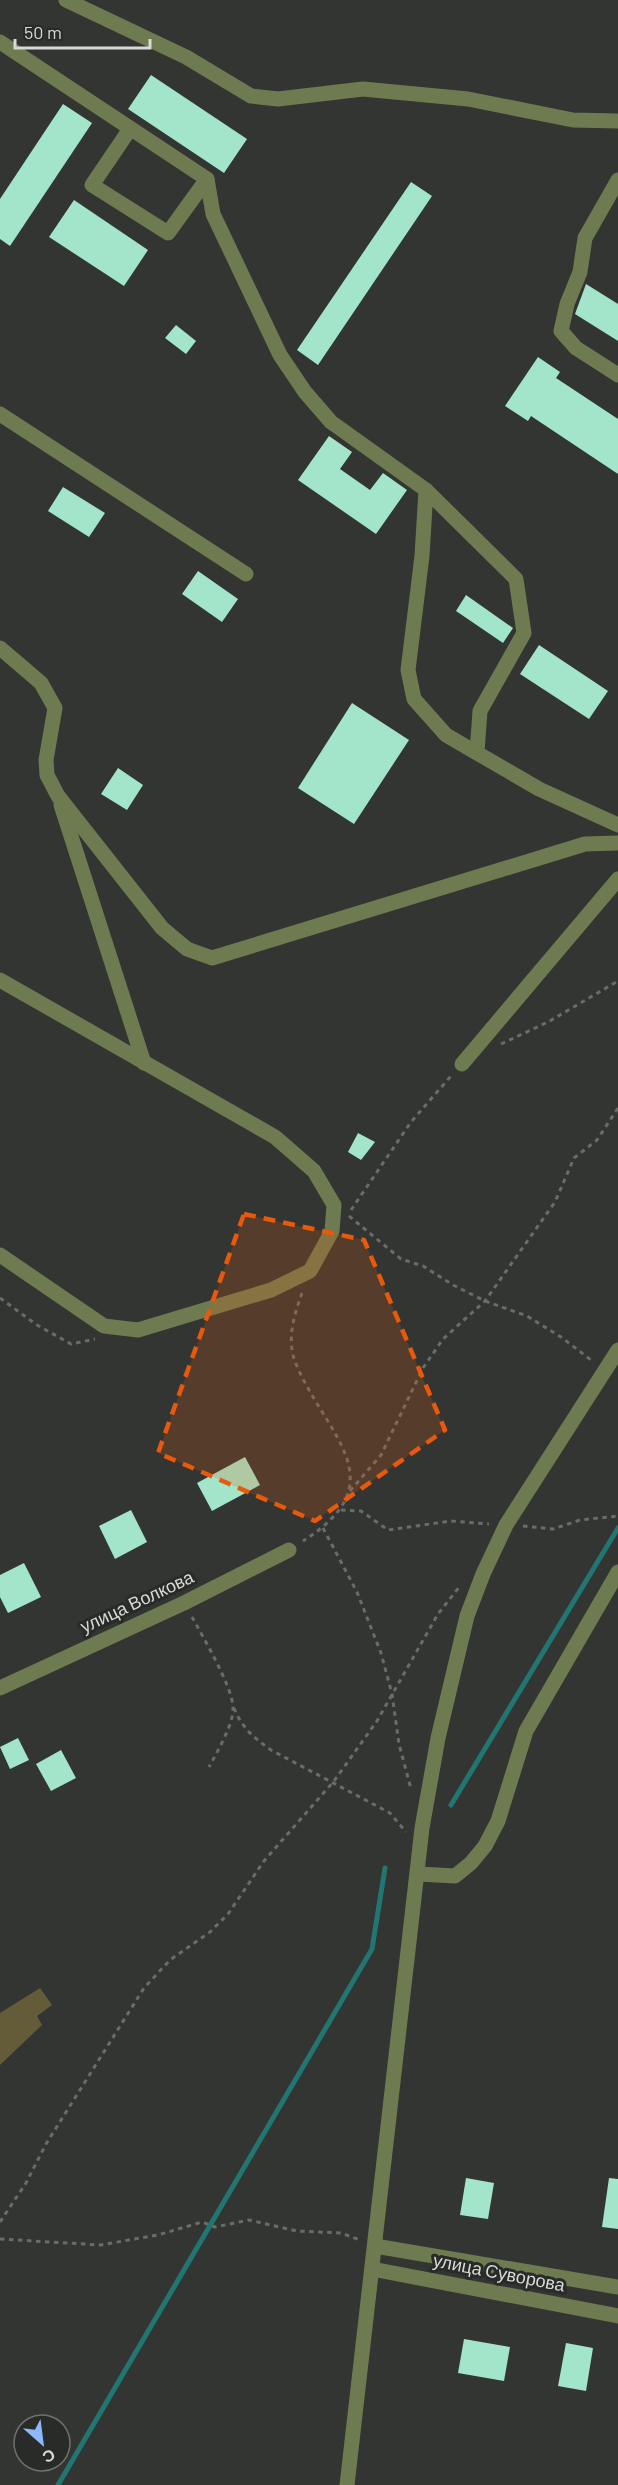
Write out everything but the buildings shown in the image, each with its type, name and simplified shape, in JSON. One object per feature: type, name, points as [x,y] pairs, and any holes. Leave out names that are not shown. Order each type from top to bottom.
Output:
[{"type":"street","points":[[66,0],[186,57],[251,96],[278,99],[363,89],[468,99],[573,120],[618,121]]},
{"type":"street","points":[[0,42],[207,179],[213,214],[280,355],[305,392],[331,422],[426,490],[516,579],[524,633],[480,711],[477,752]]},
{"type":"street","points":[[130,129],[92,184],[168,233],[207,179]]},
{"type":"street","points":[[618,180],[585,238],[580,272],[567,304],[561,331],[576,348],[618,375]]},
{"type":"street","points":[[0,414],[246,574]]},
{"type":"street","points":[[426,490],[422,556],[408,670],[414,699],[446,735],[539,789],[618,825]]},
{"type":"street","points":[[0,648],[41,683],[55,708],[46,760],[47,775],[58,796],[144,1063]]},
{"type":"street","points":[[58,796],[162,928],[187,950],[212,958],[585,844],[618,843]]},
{"type":"street","points":[[462,1064],[618,879]]},
{"type":"street","points":[[0,980],[275,1137],[314,1171],[334,1205],[332,1231],[310,1270],[271,1290],[138,1330],[104,1326],[0,1255]]},
{"type":"street","points":[[347,2485],[419,1851],[438,1738],[467,1616],[483,1574],[506,1525],[618,1350]]},
{"type":"street","name":"улица Волкова","points":[[0,1688],[184,1603],[289,1550]]},
{"type":"street","points":[[418,1874],[455,1875],[471,1863],[485,1846],[498,1821],[526,1731],[618,1572]]},
{"type":"street","name":"улица Суворова","points":[[375,2246],[618,2287]]},
{"type":"street","name":"улица Суворова","points":[[372,2269],[618,2316]]},
{"type":"path","points":[[494,1048],[548,1022],[618,981]]},
{"type":"path","points":[[342,1224],[411,1122],[462,1064]]},
{"type":"path","points":[[289,1550],[323,1528],[341,1510],[349,1492],[381,1455],[423,1368],[443,1340],[485,1300],[555,1202],[574,1158],[597,1140],[618,1108]]},
{"type":"path","points":[[348,1215],[401,1258],[423,1266],[453,1285],[485,1300],[527,1316],[561,1337],[605,1371]]},
{"type":"path","points":[[310,1270],[293,1317],[291,1341],[295,1363],[348,1454],[349,1492]]},
{"type":"path","points":[[0,1298],[37,1325],[71,1344],[105,1337]]},
{"type":"path","points":[[341,1510],[361,1511],[388,1530],[451,1521],[553,1529],[580,1520],[618,1516]]},
{"type":"path","points":[[323,1528],[357,1592],[375,1635],[392,1694],[399,1744],[413,1797]]},
{"type":"path","points":[[0,2222],[144,1988],[171,1960],[210,1932],[228,1914],[264,1861],[334,1781],[392,1694],[438,1614],[465,1579]]},
{"type":"path","points":[[184,1603],[218,1667],[241,1725],[271,1750],[334,1781],[390,1813],[419,1851]]},
{"type":"path","points":[[209,1767],[223,1743],[234,1708]]},
{"type":"path","points":[[0,2239],[100,2245],[158,2235],[201,2223],[215,2227],[249,2220],[297,2231],[341,2233],[375,2246]]},
{"type":"highlighted area","points":[[244,1214],[364,1240],[445,1430],[315,1521],[158,1453]]},
{"type":"shaded area","points":[[40,1988],[52,2005],[37,2016],[42,2025],[0,2065],[0,2013]]},
{"type":"waterway","points":[[451,1805],[618,1528]]},
{"type":"waterway","points":[[58,2485],[372,1949],[385,1868]]}]
